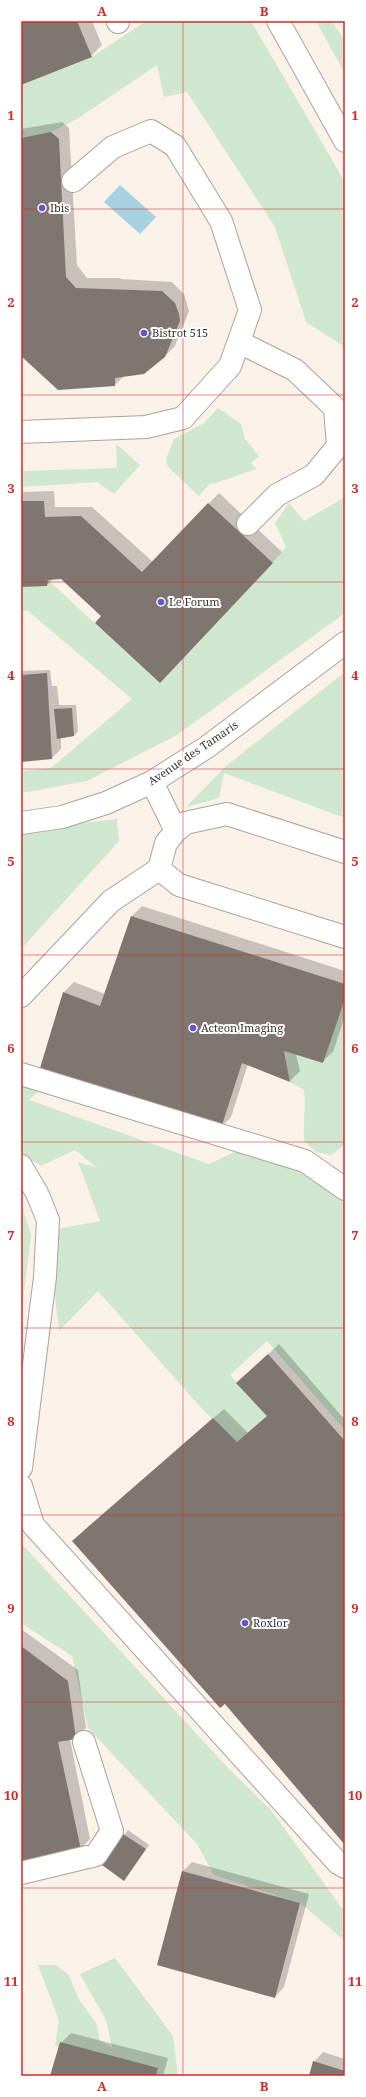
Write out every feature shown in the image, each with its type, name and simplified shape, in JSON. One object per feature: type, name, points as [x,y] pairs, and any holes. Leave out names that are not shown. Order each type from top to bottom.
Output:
[{"type":"street","points":[[278,21],[345,141]]},
{"type":"street","points":[[21,432],[146,427],[183,418],[230,366],[250,310],[221,221],[175,146],[151,131],[114,147],[73,181]]},
{"type":"street","points":[[239,342],[295,370],[336,408],[338,446],[314,475],[277,495],[248,524]]},
{"type":"street","name":"Avenue des Tamaris","points":[[21,823],[62,817],[106,803],[152,782],[207,747],[345,643]]},
{"type":"street","points":[[152,782],[176,831]]},
{"type":"street","points":[[21,996],[111,901],[159,870],[166,843],[185,823],[227,814],[345,852]]},
{"type":"street","points":[[159,870],[179,885],[345,937]]},
{"type":"street","points":[[21,1074],[305,1161],[344,1185]]},
{"type":"street","points":[[21,1166],[37,1193],[48,1220],[45,1277],[21,1468]]},
{"type":"street","points":[[21,1486],[33,1525],[338,1863],[345,1867]]},
{"type":"street","points":[[21,1873],[96,1855],[112,1831],[84,1742]]},
{"type":"green space","points":[[146,21],[251,21],[345,182],[345,347],[306,322],[275,227],[187,92],[164,97],[157,65],[77,119],[51,132],[21,138],[21,85],[92,57]]},
{"type":"green space","points":[[316,21],[332,21],[345,41],[345,74]]},
{"type":"green space","points":[[218,408],[241,424],[245,439],[259,456],[251,463],[256,469],[213,484],[211,482],[199,496],[168,467],[166,459],[174,439],[204,423]]},
{"type":"green space","points":[[116,444],[140,465],[114,494],[97,482],[21,487],[21,471],[117,468]]},
{"type":"green space","points":[[345,497],[345,613],[177,735],[87,781],[21,793],[21,771],[51,768],[132,699],[28,611],[21,611],[21,581],[48,580],[160,683],[286,547],[275,523],[289,503],[304,521]]},
{"type":"green space","points":[[345,672],[345,818],[224,773],[219,798],[186,807],[226,766]]},
{"type":"green space","points":[[117,819],[119,841],[21,949],[21,830]]},
{"type":"green space","points":[[345,999],[345,1145],[331,1155],[316,1152],[304,1141],[304,1090],[290,1082],[284,1051],[323,1063]]},
{"type":"green space","points":[[21,1078],[44,1086],[29,1100],[209,1164],[239,1150],[302,1168],[345,1199],[345,1430],[267,1341],[230,1375],[267,1416],[237,1442],[203,1410],[98,1291],[59,1331],[48,1231],[100,1221],[78,1162],[97,1168],[75,1150],[41,1166],[21,1153]]},
{"type":"green space","points":[[21,1203],[31,1235],[21,1317]]},
{"type":"green space","points":[[21,1543],[228,1768],[271,1810],[341,1907],[345,1908],[345,1941],[300,1903],[214,1875],[197,1844],[88,1728],[72,1656],[21,1623]]},
{"type":"green space","points":[[115,1958],[173,2036],[178,2076],[156,2076],[158,2068],[55,2046],[59,2020],[38,1965],[56,1965],[69,1975],[78,1998],[96,2023],[100,2041],[112,2047],[106,2020],[80,1974]]},
{"type":"water","points":[[120,185],[156,217],[140,234],[104,202]]},
{"type":"building","points":[[21,21],[77,21],[92,57],[21,85]]},
{"type":"building","name":"Ibis","points":[[51,132],[59,139],[66,277],[76,288],[162,291],[175,303],[179,314],[180,321],[165,357],[144,374],[115,378],[115,386],[58,390],[21,356],[21,138]]},
{"type":"building","name":"Le Forum","points":[[21,501],[44,501],[45,517],[81,516],[142,572],[208,503],[273,563],[160,683],[95,623],[101,616],[61,579],[48,580],[47,586],[21,587]]},
{"type":"building","points":[[47,673],[52,759],[21,762],[21,675]]},
{"type":"building","points":[[72,708],[74,736],[57,739],[54,709]]},
{"type":"building","name":"Acteon Imaging","points":[[131,916],[345,984],[345,999],[323,1063],[284,1051],[290,1082],[242,1063],[221,1128],[40,1068],[63,992],[100,1006]]},
{"type":"building","name":"Roxlor","points":[[268,1354],[345,1441],[345,1845],[225,1704],[220,1708],[72,1541],[213,1418],[237,1442],[267,1416],[236,1383]]},
{"type":"building","points":[[21,1646],[68,1681],[76,1739],[58,1742],[81,1850],[21,1861]]},
{"type":"building","points":[[123,1834],[146,1849],[124,1881],[102,1865]]},
{"type":"building","points":[[182,1871],[300,1903],[275,1998],[157,1965]]},
{"type":"building","points":[[60,2042],[158,2068],[156,2076],[50,2076]]},
{"type":"building","points":[[313,2061],[345,2071],[345,2076],[309,2076]]},
{"type":"place","name":"Ibis","points":[[42,208]]},
{"type":"place","name":"Bistrot 515","points":[[144,333]]},
{"type":"place","name":"Le Forum","points":[[161,602]]},
{"type":"place","name":"Acteon Imaging","points":[[193,1028]]},
{"type":"place","name":"Roxlor","points":[[245,1623]]}]
